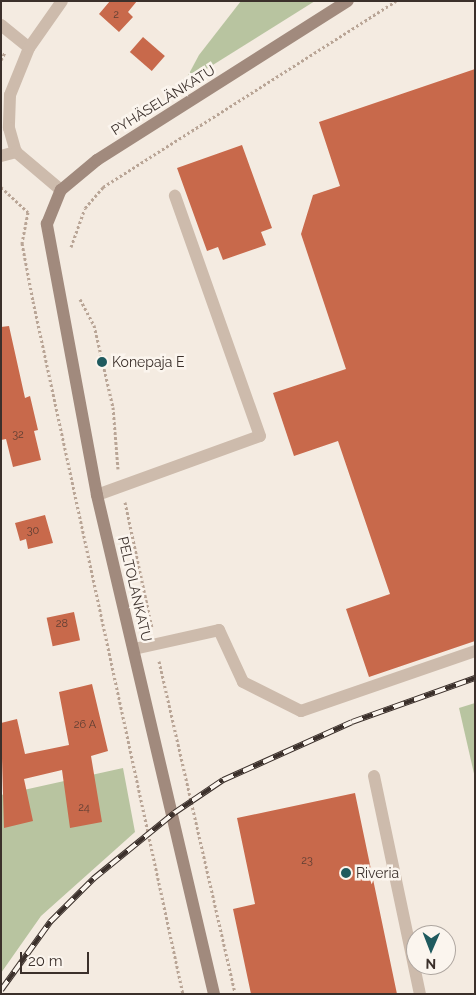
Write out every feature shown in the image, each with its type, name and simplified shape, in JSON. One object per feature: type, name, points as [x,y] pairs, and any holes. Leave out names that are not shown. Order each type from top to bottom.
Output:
[{"type":"street","points":[[61,190],[16,152],[9,128],[10,95],[28,48],[62,1]]},
{"type":"street","name":"PYHÄSELÄNKATU","points":[[61,190],[97,160],[348,1]]},
{"type":"street","points":[[1,25],[28,48]]},
{"type":"street","points":[[1,156],[16,152]]},
{"type":"street","name":"PELTOLANKATU","points":[[61,190],[47,224],[48,238],[98,495],[214,994]]},
{"type":"street","points":[[98,495],[122,488],[260,436],[175,196]]},
{"type":"street","points":[[134,649],[219,630],[243,682],[301,711],[475,651]]},
{"type":"street","points":[[374,776],[420,994]]},
{"type":"path","points":[[71,254],[71,238],[85,208],[103,187],[396,1]]},
{"type":"path","points":[[1,187],[28,212],[22,243],[33,301],[183,994]]},
{"type":"path","points":[[78,294],[94,325],[111,398],[122,488],[235,994]]},
{"type":"green space","points":[[241,1],[315,1],[184,83],[199,55]]},
{"type":"green space","points":[[475,703],[475,778],[459,708]]},
{"type":"green space","points":[[123,768],[135,832],[41,916],[1,973],[1,795]]},
{"type":"building","points":[[110,1],[137,1],[128,12],[133,17],[119,32],[99,14]]},
{"type":"building","points":[[143,37],[165,56],[152,71],[130,52]]},
{"type":"building","points":[[475,69],[475,641],[369,677],[346,609],[390,594],[338,441],[294,456],[273,393],[346,369],[301,234],[313,195],[340,186],[319,122]]},
{"type":"building","points":[[242,145],[272,228],[261,232],[266,245],[223,260],[218,247],[207,251],[177,168]]},
{"type":"building","points":[[9,326],[25,398],[30,396],[38,430],[34,431],[41,460],[13,467],[6,439],[1,440],[1,327]]},
{"type":"building","points":[[45,515],[53,543],[28,549],[26,539],[20,541],[15,523]]},
{"type":"building","points":[[74,612],[80,640],[53,646],[47,618]]},
{"type":"building","points":[[92,684],[108,751],[91,756],[102,822],[70,828],[62,770],[24,779],[33,821],[4,828],[1,723],[17,719],[25,754],[69,745],[59,692]]},
{"type":"building","points":[[355,793],[397,994],[251,994],[233,909],[255,904],[237,818]]},
{"type":"railway","points":[[1,990],[50,922],[93,879],[174,813],[223,780],[352,722],[475,678]]},
{"type":"place","name":"Konepaja E","points":[[102,362]]},
{"type":"place","name":"Riveria","points":[[346,873]]}]
